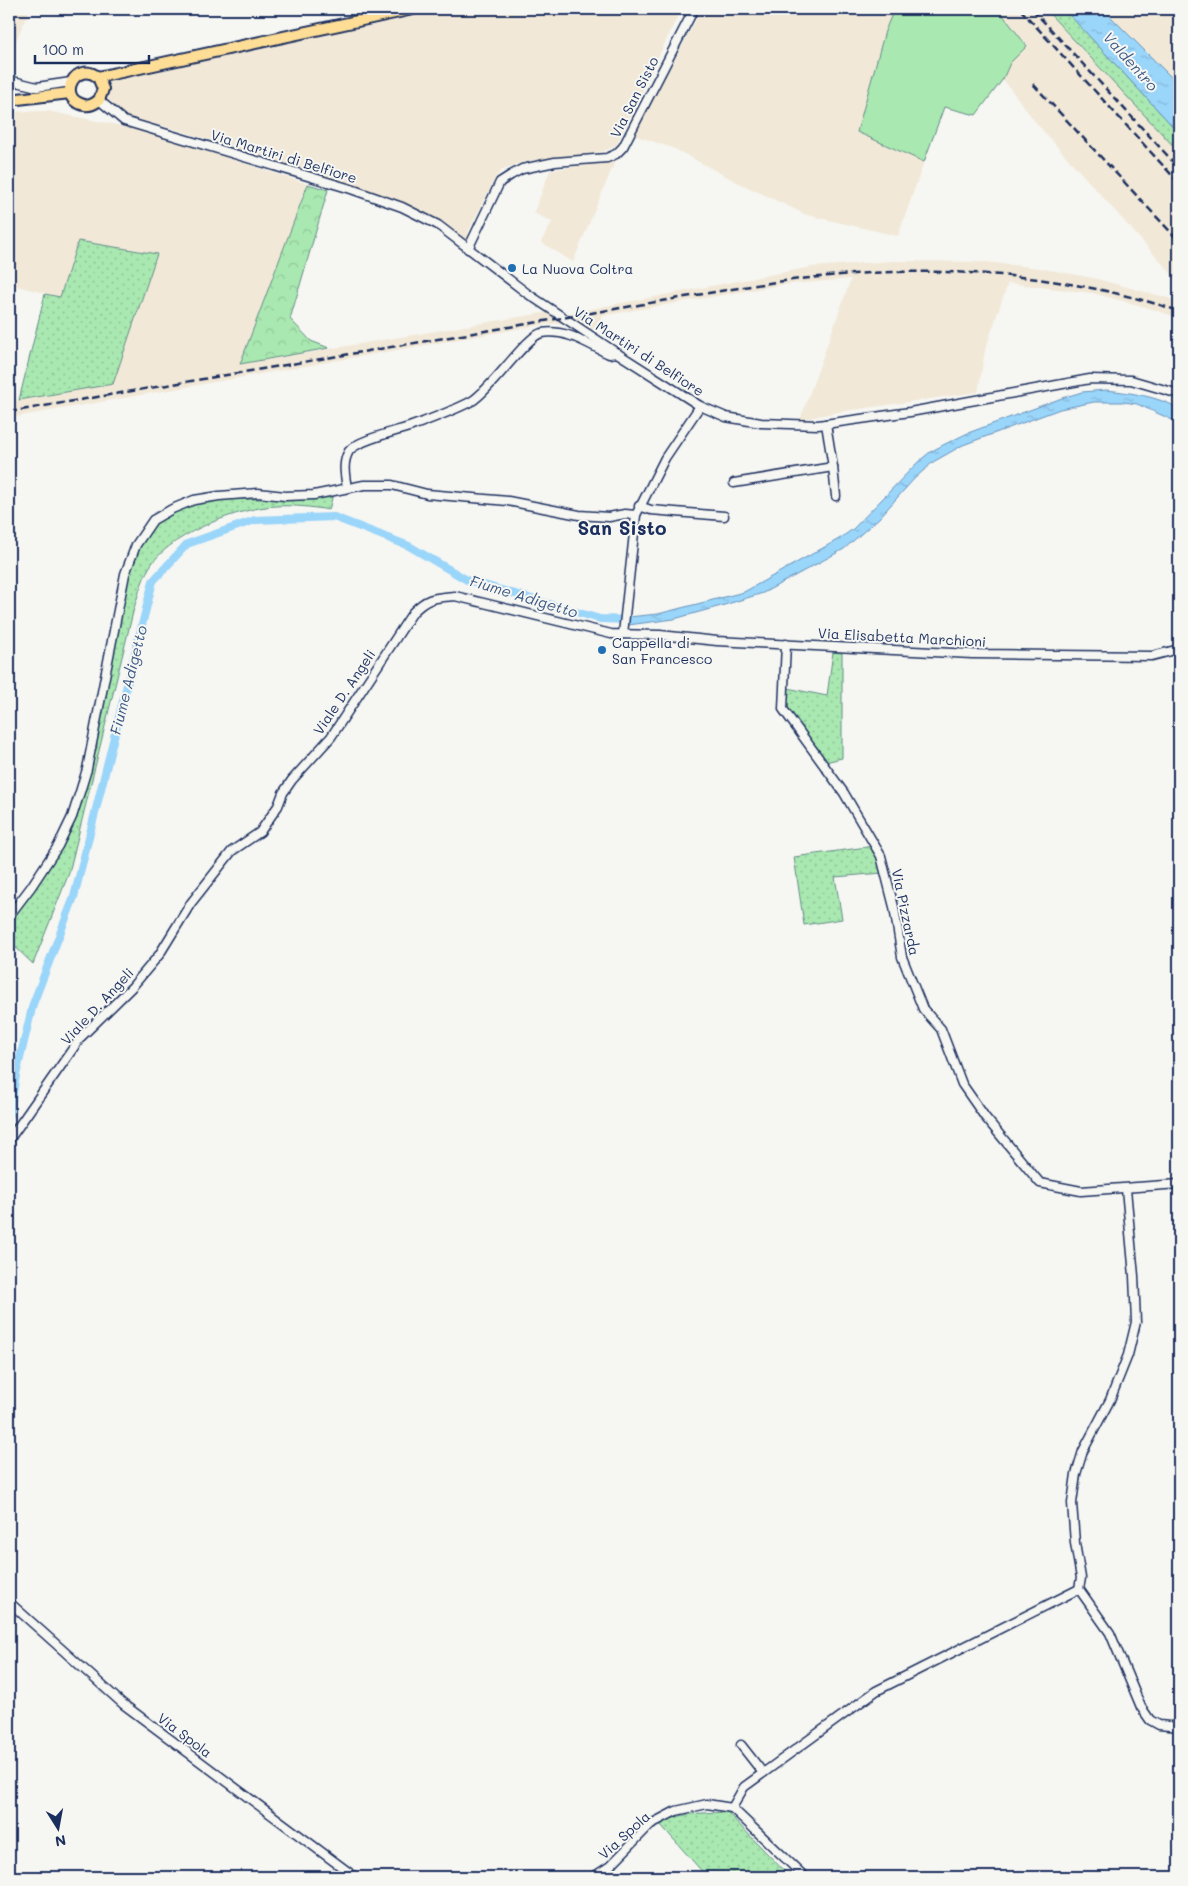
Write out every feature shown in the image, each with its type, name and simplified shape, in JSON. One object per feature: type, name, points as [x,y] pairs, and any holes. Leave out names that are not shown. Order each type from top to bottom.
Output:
[{"type":"main road","points":[[98,77],[103,89],[99,100],[92,104],[84,105],[74,100],[70,93],[71,82],[76,76],[85,72],[98,77],[413,9]]},
{"type":"main road","points":[[9,100],[70,93]]},
{"type":"street","name":"Via San Sisto","points":[[468,249],[500,182],[511,174],[522,169],[555,162],[607,158],[616,154],[622,147],[694,9]]},
{"type":"street","points":[[9,80],[37,86],[71,82]]},
{"type":"street","name":"Via Martiri di Belfiore","points":[[99,100],[124,121],[402,206],[438,225],[528,294],[617,353],[700,406],[726,417],[761,423],[789,425],[826,424],[910,412],[1090,379],[1131,380],[1179,394]]},
{"type":"street","points":[[347,488],[344,463],[350,450],[374,438],[413,426],[473,400],[497,379],[528,342],[540,332],[563,332],[609,354],[617,353]]},
{"type":"street","points":[[624,631],[636,515],[639,506],[665,458],[700,406]]},
{"type":"street","points":[[826,424],[836,496]]},
{"type":"street","points":[[734,483],[833,467]]},
{"type":"street","points":[[9,916],[31,888],[58,846],[72,817],[87,770],[125,574],[136,545],[153,520],[172,509],[194,500],[218,496],[258,493],[284,496],[314,495],[364,485],[392,485],[427,494],[508,501],[579,515],[609,517],[625,514],[636,515]]},
{"type":"street","points":[[639,506],[651,510],[724,516]]},
{"type":"street","name":"Viale D. Angeli","points":[[9,1140],[81,1038],[132,987],[160,955],[191,903],[232,851],[260,832],[278,806],[283,793],[292,780],[331,737],[413,612],[425,601],[436,597],[455,596],[611,634],[624,631]]},
{"type":"street","name":"Via Elisabetta Marchioni","points":[[624,631],[716,641],[972,654],[1152,656],[1179,649]]},
{"type":"street","name":"Via Pizzarda","points":[[786,644],[783,709],[844,793],[881,856],[894,907],[902,958],[923,1009],[941,1029],[962,1084],[985,1117],[1040,1183],[1081,1191],[1179,1184]]},
{"type":"street","points":[[1126,1189],[1136,1322],[1128,1355],[1110,1400],[1083,1451],[1076,1474],[1072,1503],[1075,1543],[1081,1578],[1079,1589],[1110,1633],[1141,1707],[1150,1720],[1159,1725],[1179,1727]]},
{"type":"street","points":[[805,1877],[732,1808],[744,1787],[876,1691],[1079,1589]]},
{"type":"street","name":"Via Spola","points":[[9,1602],[123,1704],[355,1877]]},
{"type":"street","points":[[741,1745],[763,1773]]},
{"type":"street","name":"Via Spola","points":[[593,1877],[610,1866],[651,1824],[676,1811],[707,1804],[732,1808]]},
{"type":"shaded area","points":[[9,9],[30,9],[9,56]]},
{"type":"shaded area","points":[[427,9],[681,9],[617,144],[602,152],[524,162],[503,169],[495,178],[468,232],[468,241],[430,215],[387,197],[185,132],[125,116],[108,99],[106,94],[110,78]]},
{"type":"shaded area","points":[[702,9],[894,9],[885,31],[858,132],[924,162],[898,236],[807,215],[735,181],[675,149],[634,135]]},
{"type":"shaded area","points":[[998,9],[1045,9],[1179,152],[1179,282],[1037,124],[1003,79],[1010,63],[1027,45]]},
{"type":"shaded area","points":[[1103,9],[1179,9],[1179,85]]},
{"type":"shaded area","points":[[47,111],[122,126],[308,184],[241,364],[549,312],[564,314],[812,267],[892,261],[986,262],[1039,268],[1093,278],[1179,301],[1179,318],[1092,293],[1008,283],[985,350],[978,392],[838,412],[800,420],[851,279],[780,285],[601,316],[602,327],[587,329],[560,323],[534,326],[9,418],[9,402],[113,384],[60,297],[9,284],[9,112]]},
{"type":"shaded area","points":[[616,159],[573,262],[541,242],[552,222],[534,213],[550,170],[604,163]]},
{"type":"green space","points":[[894,9],[998,9],[1027,46],[1010,63],[1003,79],[976,115],[944,107],[924,162],[857,132],[885,31]]},
{"type":"green space","points":[[1045,9],[1064,9],[1179,133],[1179,152]]},
{"type":"green space","points":[[308,184],[328,190],[290,319],[311,341],[329,348],[240,364]]},
{"type":"green space","points":[[78,241],[157,254],[113,384],[19,400],[45,294],[60,297]]},
{"type":"green space","points":[[333,494],[329,510],[276,506],[244,511],[227,517],[192,532],[177,541],[163,551],[153,562],[142,584],[134,608],[69,873],[33,964],[9,941],[9,923],[30,896],[41,869],[62,832],[82,782],[125,583],[136,550],[153,524],[178,506],[222,499],[296,499]]},
{"type":"green space","points":[[833,652],[842,653],[842,758],[821,763],[793,725],[796,719],[787,708],[787,688],[827,696]]},
{"type":"green space","points":[[874,846],[883,873],[835,877],[842,919],[804,925],[794,857]]},
{"type":"green space","points":[[727,1812],[790,1877],[707,1877],[660,1824],[684,1815]]},
{"type":"water","name":"Valdentro","points":[[1064,9],[1103,9],[1179,85],[1179,133]]},
{"type":"water","points":[[1106,390],[1144,396],[1179,408],[1179,423],[1137,404],[1124,402],[1094,402],[1060,409],[963,445],[933,462],[914,479],[879,518],[844,549],[763,593],[674,619],[628,625],[628,617],[658,614],[744,592],[839,539],[853,529],[918,462],[930,452],[945,444],[968,433],[1062,398],[1082,392]]},
{"type":"waterway","name":"Fiume Adigetto","points":[[9,1117],[16,1075],[33,1004],[74,897],[153,581],[187,544],[255,520],[334,517],[409,546],[467,580],[600,619],[630,620]]},
{"type":"railway","points":[[1020,9],[1179,183]]},
{"type":"railway","points":[[1032,9],[1179,168]]},
{"type":"railway","points":[[1033,84],[1179,241]]},
{"type":"railway","points":[[9,412],[756,285],[863,273],[969,273],[1022,277],[1075,285],[1127,296],[1179,311]]},
{"type":"place","name":"La Nuova Coltra","points":[[512,268]]},
{"type":"place","name":"Cappella di San Francesco","points":[[602,650]]},
{"type":"district","name":"San Sisto","points":[[622,527]]}]
